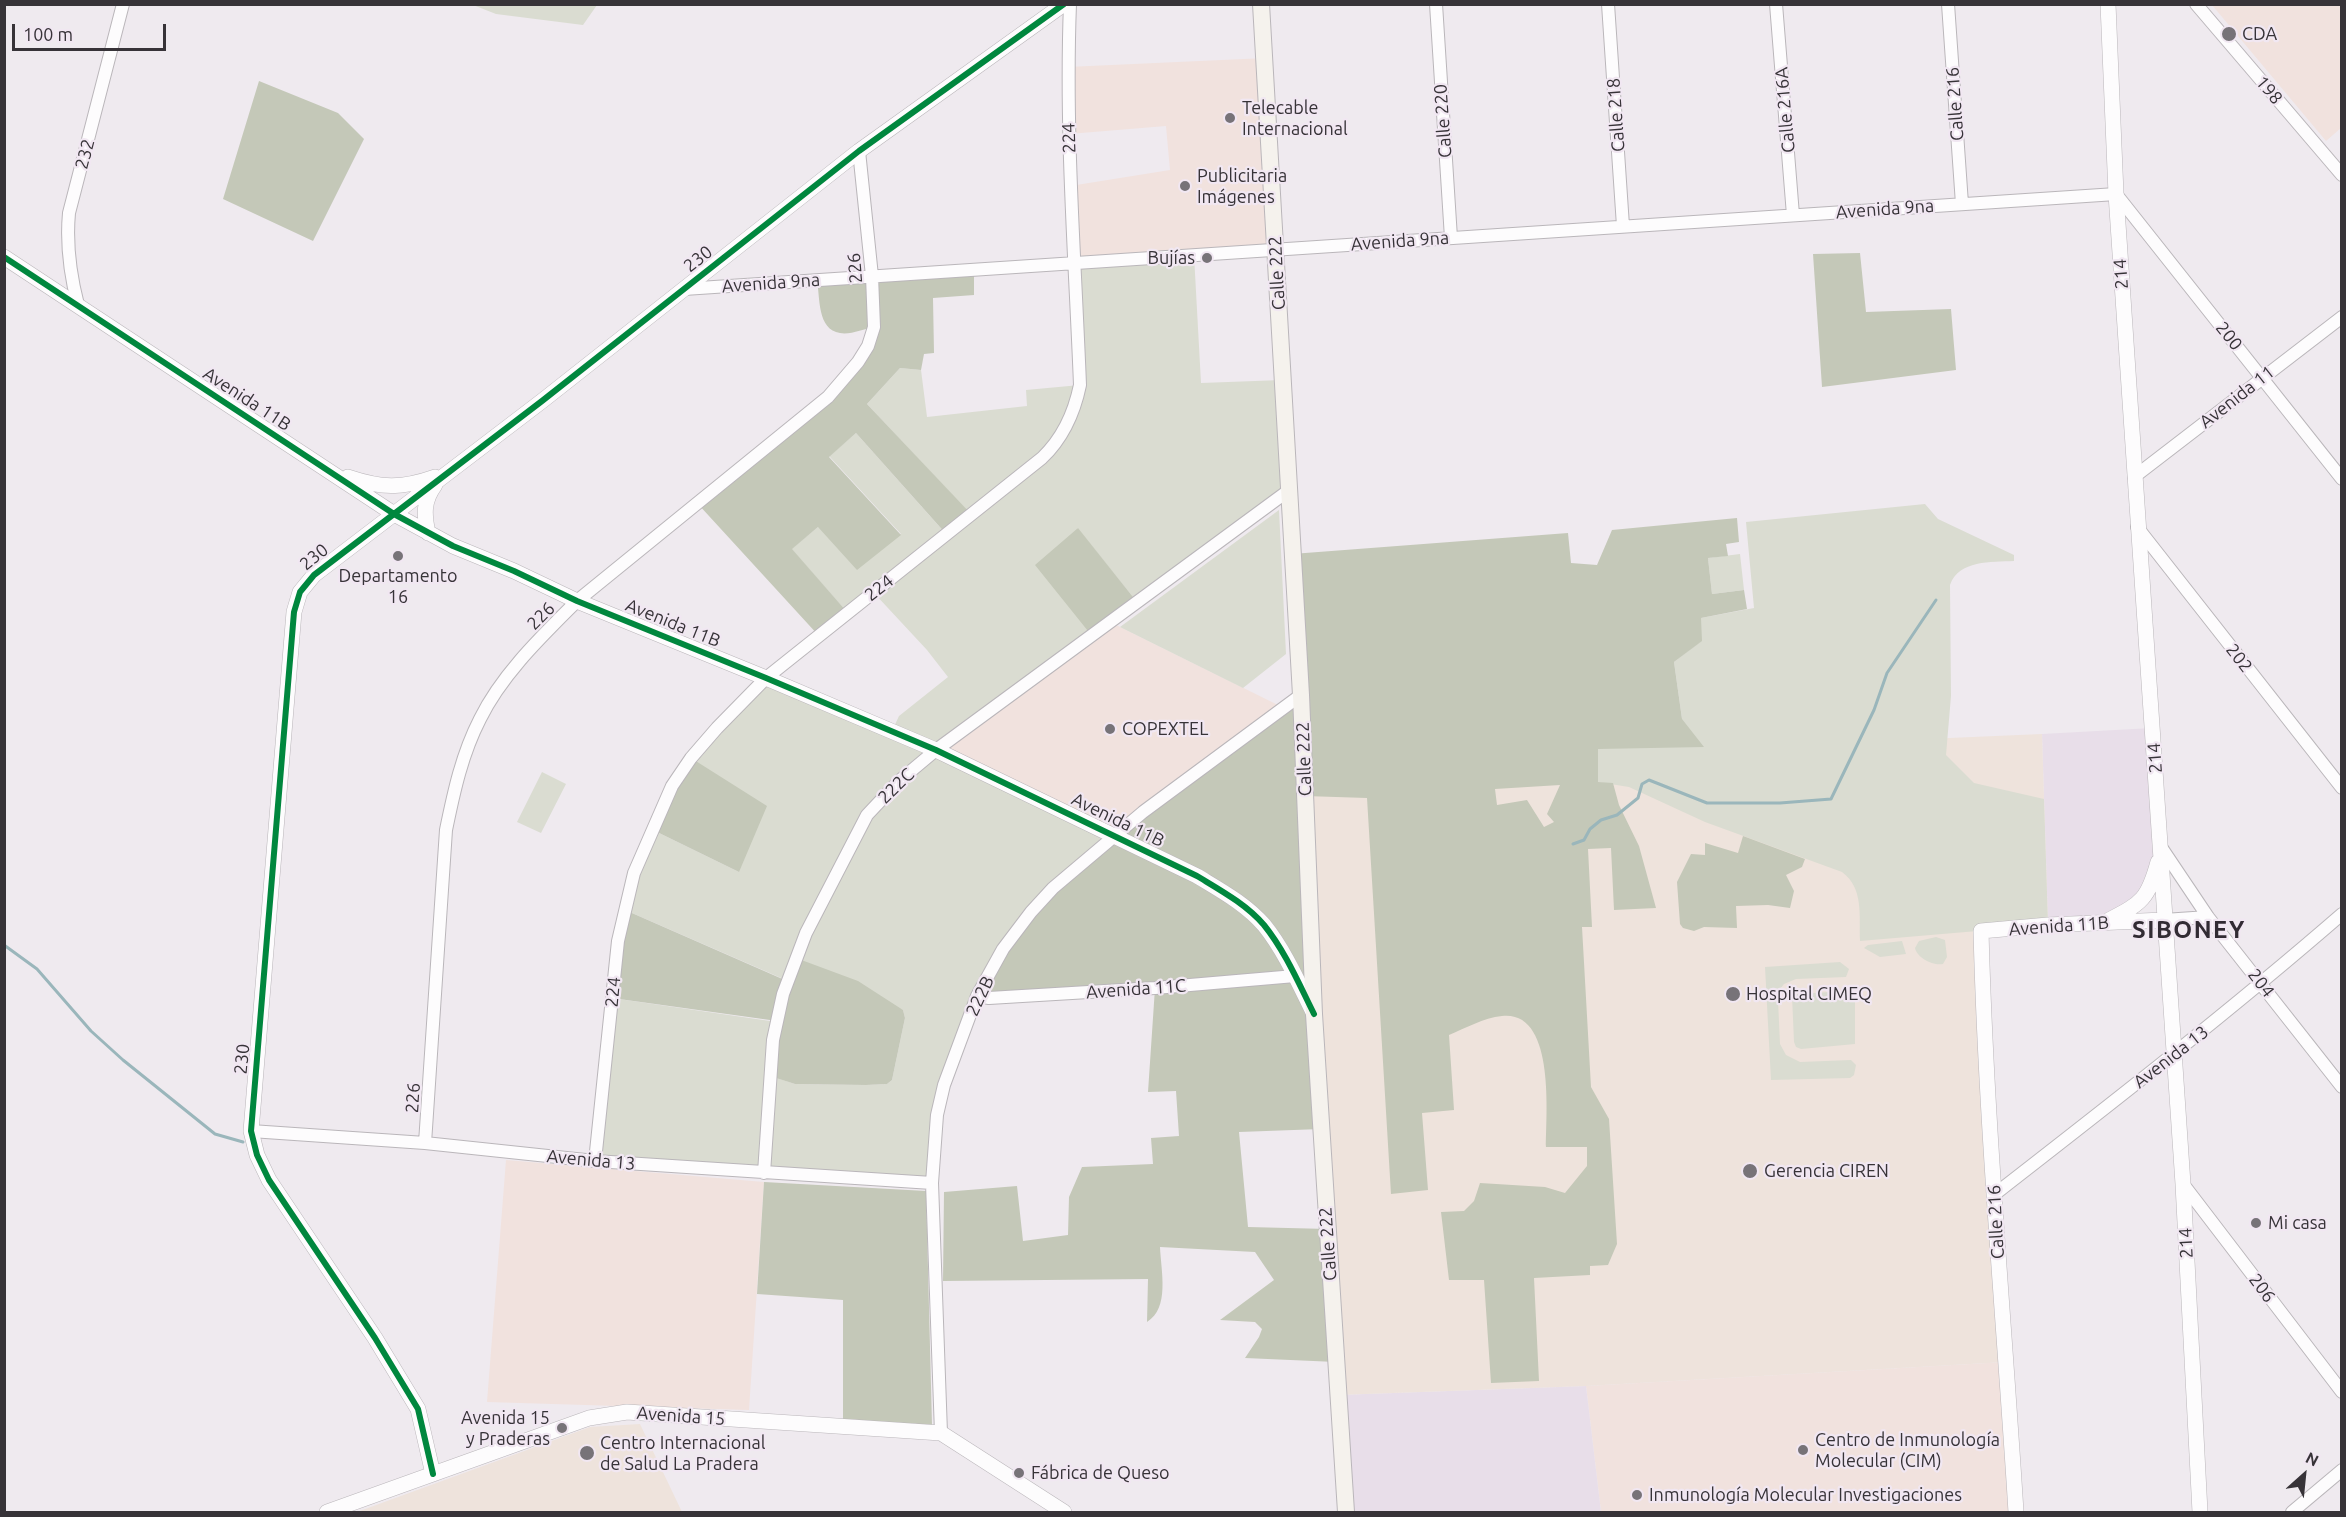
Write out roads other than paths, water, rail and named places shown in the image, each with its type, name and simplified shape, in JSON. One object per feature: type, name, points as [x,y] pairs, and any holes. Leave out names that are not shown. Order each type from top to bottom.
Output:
[{"type":"main road","name":"Calle 222","points":[[1262,4],[1301,695],[1314,1014],[1346,1512]]},
{"type":"street","name":"232","points":[[78,305],[71,278],[67,235],[69,213],[123,4]]},
{"type":"street","name":"230","points":[[433,1474],[418,1409],[375,1338],[269,1180],[257,1155],[251,1131],[296,601],[305,583],[859,152],[1064,4]]},
{"type":"street","name":"224","points":[[595,1161],[618,941],[634,873],[672,786],[691,758],[717,728],[766,678],[1021,476],[1057,444],[1076,405],[1080,385],[1067,67],[1070,4]]},
{"type":"street","name":"Calle 220","points":[[1436,4],[1451,238]]},
{"type":"street","name":"Calle 218","points":[[1608,4],[1623,226]]},
{"type":"street","name":"Calle 216A","points":[[1776,4],[1793,215]]},
{"type":"street","name":"Calle 216","points":[[1948,4],[1962,204]]},
{"type":"street","name":"214","points":[[2108,4],[2116,194],[2183,1184],[2200,1512]]},
{"type":"street","name":"198","points":[[2196,4],[2342,175]]},
{"type":"street","name":"226","points":[[425,1143],[446,830],[456,782],[466,749],[480,717],[539,639],[577,601],[828,397],[858,362],[874,327],[872,276],[859,152]]},
{"type":"street","name":"Avenida 9na","points":[[684,289],[2116,194]]},
{"type":"street","name":"200","points":[[2116,194],[2342,479]]},
{"type":"street","name":"Avenida 11B","points":[[4,257],[394,514],[428,533],[577,601],[936,750],[1197,876],[1232,897],[1263,924],[1280,948],[1314,1014]]},
{"type":"street","name":"Avenida 11","points":[[2134,477],[2342,317]]},
{"type":"street","points":[[328,470],[373,485],[403,486],[435,477],[464,461]]},
{"type":"street","points":[[428,533],[424,506],[431,490],[442,477]]},
{"type":"street","name":"222C","points":[[764,1173],[773,1040],[783,994],[806,933],[867,815],[899,781],[936,750],[1288,491]]},
{"type":"street","name":"202","points":[[2137,527],[2342,788]]},
{"type":"street","name":"222B","points":[[941,1433],[932,1183],[937,1115],[944,1085],[977,996],[1003,949],[1031,912],[1053,888],[1143,812],[1301,695]]},
{"type":"street","points":[[2104,922],[2134,907],[2148,893],[2161,847]]},
{"type":"street","name":"204","points":[[2161,847],[2208,916],[2342,1087]]},
{"type":"street","name":"Avenida 13","points":[[1995,1194],[2173,1056],[2342,915]]},
{"type":"street","name":"Avenida 11B","points":[[1982,931],[2208,916]]},
{"type":"street","name":"Calle 216","points":[[1982,931],[1983,997],[2016,1512]]},
{"type":"street","name":"Avenida 11C","points":[[977,996],[989,998],[1143,989],[1295,976]]},
{"type":"street","name":"Avenida 13","points":[[251,1131],[425,1143],[595,1161],[932,1183]]},
{"type":"street","name":"206","points":[[2183,1184],[2342,1392]]},
{"type":"street","name":"Avenida 15","points":[[327,1512],[589,1418],[627,1412],[941,1433],[1064,1512]]},
{"type":"street","points":[[2292,1512],[2342,1470]]},
{"type":"waterway","points":[[1573,844],[1584,840],[1590,829],[1601,820],[1617,815],[1638,798],[1642,784],[1649,780],[1707,803],[1780,803],[1831,799],[1874,710],[1887,673],[1936,600]]},
{"type":"waterway","points":[[4,945],[37,969],[91,1031],[123,1060],[215,1134],[243,1142]]},
{"type":"place","name":"CDA","points":[[2229,34]]},
{"type":"place","name":"Telecable Internacional","points":[[1230,118]]},
{"type":"place","name":"Publicitaria Imágenes","points":[[1185,186]]},
{"type":"place","name":"Bujías","points":[[1207,258]]},
{"type":"place","name":"Departamento 16","points":[[398,556]]},
{"type":"place","name":"COPEXTEL","points":[[1110,729]]},
{"type":"place","name":"Hospital CIMEQ","points":[[1733,994]]},
{"type":"place","name":"Gerencia CIREN","points":[[1750,1171]]},
{"type":"place","name":"Mi casa","points":[[2256,1223]]},
{"type":"place","name":"Avenida 15 y Praderas","points":[[562,1428]]},
{"type":"place","name":"Centro de Inmunología Molecular (CIM)","points":[[1803,1450]]},
{"type":"place","name":"Centro Internacional de Salud La Pradera","points":[[587,1453]]},
{"type":"place","name":"Fábrica de Queso","points":[[1019,1473]]},
{"type":"place","name":"Inmunología Molecular Investigaciones","points":[[1637,1495]]},
{"type":"district","name":"SIBONEY","points":[[2189,930]]}]
